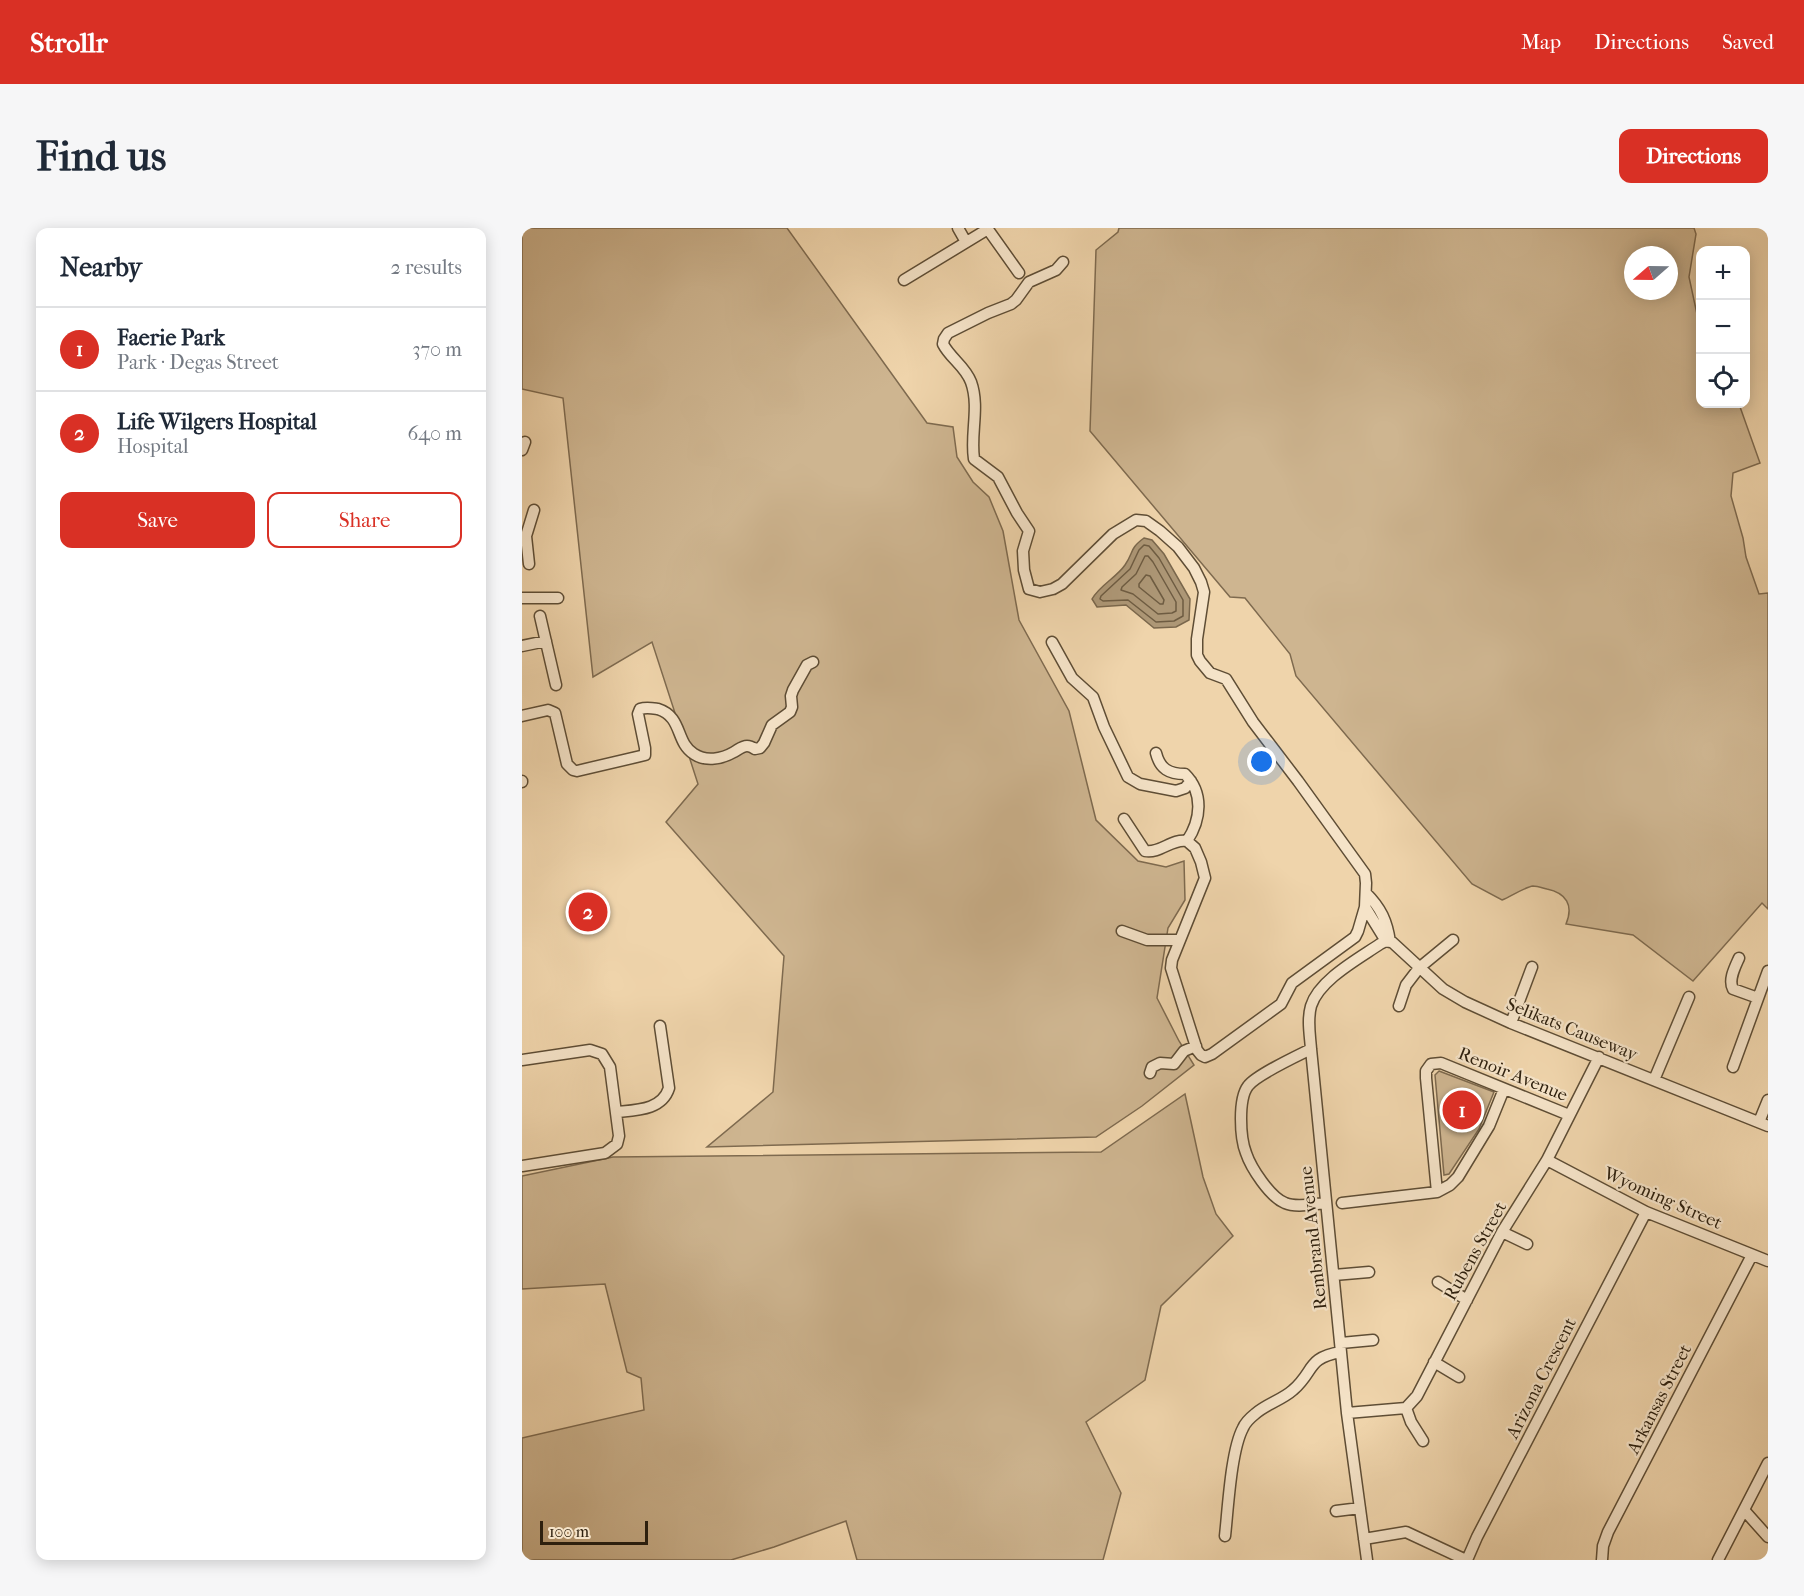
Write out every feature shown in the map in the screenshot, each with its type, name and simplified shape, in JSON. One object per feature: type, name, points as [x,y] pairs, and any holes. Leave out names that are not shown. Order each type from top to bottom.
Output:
[{"type":"street","points":[[958,228],[966,242]]},
{"type":"street","points":[[904,279],[988,228],[1019,273]]},
{"type":"street","points":[[1063,262],[1056,270],[1029,282],[1011,304],[948,333],[943,344],[967,373],[974,392],[974,459],[998,477],[1029,531],[1022,557],[1028,587],[1040,592],[1058,587],[1113,534],[1132,521],[1146,521],[1183,552],[1203,586],[1197,639],[1200,661],[1211,674],[1222,676],[1227,681],[1253,722],[1361,868],[1366,879],[1366,893],[1365,907],[1358,931],[1355,937],[1292,983],[1281,1004],[1209,1056],[1201,1056],[1171,968],[1179,940],[1205,879],[1204,870],[1195,848],[1187,841],[1177,841],[1156,851],[1145,851],[1124,819]]},
{"type":"street","points":[[529,564],[524,537],[534,510]]},
{"type":"street","points":[[522,598],[558,598]]},
{"type":"street","points":[[540,616],[556,685]]},
{"type":"street","points":[[522,646],[546,641]]},
{"type":"street","points":[[1052,642],[1072,678],[1093,697],[1104,727],[1128,777],[1140,784],[1176,791],[1185,788],[1191,781]]},
{"type":"street","points":[[522,716],[548,710],[555,713],[567,765],[577,771],[645,755],[639,719],[640,709],[646,707],[669,714],[675,721],[685,747],[696,755],[709,759],[732,754],[744,746],[760,748],[776,720],[790,712],[793,690],[807,665],[813,662]]},
{"type":"street","points":[[1156,753],[1158,761],[1165,770],[1185,774],[1198,795],[1200,806],[1187,841]]},
{"type":"street","points":[[1366,893],[1382,911],[1388,925],[1386,942]]},
{"type":"street","name":"Selikats Causeway","points":[[1365,907],[1386,942],[1456,998],[1511,1023],[1764,1124]]},
{"type":"street","points":[[1122,931],[1147,940],[1179,940]]},
{"type":"street","points":[[1399,1006],[1408,982],[1419,968],[1453,940]]},
{"type":"street","name":"Rembrand Avenue","points":[[1367,1560],[1347,1413],[1309,1018],[1316,995],[1327,982],[1386,942]]},
{"type":"street","points":[[1738,958],[1731,986],[1733,989],[1762,995]]},
{"type":"street","points":[[1511,1023],[1532,967]]},
{"type":"street","points":[[1733,1067],[1762,995],[1768,971]]},
{"type":"street","points":[[1654,1080],[1689,997]]},
{"type":"street","points":[[617,1112],[655,1106],[667,1095],[669,1088],[660,1026]]},
{"type":"street","points":[[1150,1073],[1152,1066],[1174,1064],[1184,1051],[1196,1046]]},
{"type":"street","points":[[1311,1049],[1256,1079],[1247,1088],[1241,1108],[1244,1146],[1248,1159],[1267,1187],[1282,1202],[1292,1205],[1326,1203]]},
{"type":"street","points":[[522,1060],[590,1050],[602,1054],[610,1067],[619,1136],[613,1149],[605,1153],[522,1166]]},
{"type":"street","name":"Rubens Street","points":[[1406,1408],[1417,1396],[1502,1232],[1547,1160],[1599,1057]]},
{"type":"street","name":"Renoir Avenue","points":[[1437,1192],[1426,1088],[1426,1071],[1434,1063],[1441,1063],[1569,1115]]},
{"type":"street","points":[[1342,1203],[1437,1192],[1450,1185],[1458,1177],[1485,1134],[1504,1089]]},
{"type":"street","points":[[1764,1124],[1768,1100]]},
{"type":"street","name":"Wyoming Street","points":[[1547,1160],[1646,1212],[1768,1261]]},
{"type":"street","name":"Arizona Crescent","points":[[1467,1560],[1646,1212]]},
{"type":"street","points":[[1502,1232],[1527,1244]]},
{"type":"street","name":"Arkansas Street","points":[[1602,1560],[1603,1546],[1608,1532],[1752,1255]]},
{"type":"street","points":[[1334,1275],[1369,1272]]},
{"type":"street","points":[[1438,1282],[1467,1300]]},
{"type":"street","points":[[1225,1536],[1233,1467],[1242,1429],[1255,1414],[1291,1391],[1316,1360],[1341,1348],[1373,1340]]},
{"type":"street","points":[[1434,1362],[1459,1377]]},
{"type":"street","points":[[1347,1413],[1406,1408],[1411,1422],[1423,1441]]},
{"type":"street","points":[[1718,1560],[1768,1463]]},
{"type":"street","points":[[1336,1511],[1360,1508]]},
{"type":"street","points":[[1744,1510],[1768,1537]]},
{"type":"street","points":[[1364,1539],[1406,1532],[1467,1560]]},
{"type":"shaded area","points":[[522,228],[787,228],[927,423],[953,427],[957,457],[973,482],[989,497],[1003,531],[1019,620],[1069,711],[1096,820],[1138,861],[1166,867],[1184,861],[1185,900],[1168,928],[1157,998],[1194,1065],[1142,1106],[1096,1137],[707,1147],[773,1092],[784,956],[666,822],[698,784],[652,642],[593,677],[563,398],[522,389]]},
{"type":"shaded area","points":[[1119,228],[1694,228],[1696,234],[1689,277],[1696,309],[1696,408],[1740,408],[1760,463],[1733,473],[1731,496],[1746,557],[1759,594],[1768,593],[1768,909],[1762,903],[1693,981],[1633,935],[1566,924],[1569,906],[1559,893],[1533,886],[1502,900],[1472,884],[1296,676],[1290,654],[1245,598],[1230,597],[1090,431],[1096,250],[1118,232]]},
{"type":"shaded area","points":[[1439,1071],[1494,1092],[1479,1129],[1449,1174],[1444,1175],[1435,1075]]},
{"type":"shaded area","points":[[1185,1094],[1203,1177],[1216,1214],[1233,1236],[1161,1306],[1145,1380],[1086,1422],[1121,1493],[1103,1560],[857,1560],[846,1521],[731,1560],[522,1560],[522,1438],[644,1410],[641,1378],[627,1372],[605,1284],[522,1289],[522,1176],[613,1157],[1101,1152]]},
{"type":"water","points":[[1144,538],[1152,540],[1164,554],[1190,599],[1189,620],[1176,627],[1154,628],[1126,605],[1097,607],[1092,599],[1121,570],[1134,548]]},
{"type":"place","name":"Life Wilgers Hospital","points":[[588,912]]},
{"type":"place","name":"Faerie Park","points":[[1462,1110]]}]
